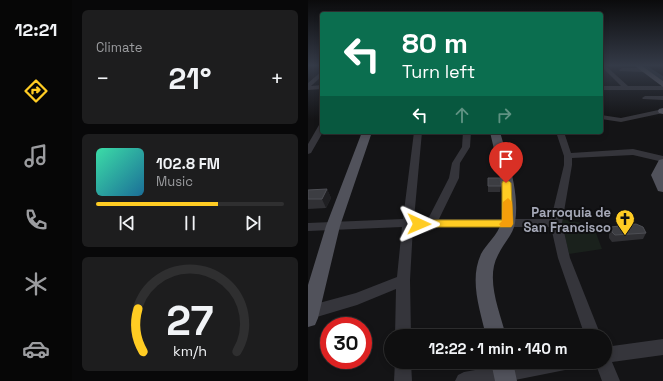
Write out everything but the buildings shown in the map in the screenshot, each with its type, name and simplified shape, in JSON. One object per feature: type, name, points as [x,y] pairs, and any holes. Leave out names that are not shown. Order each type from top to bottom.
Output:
[{"type":"main road","points":[[309,315],[333,226],[367,134]]},
{"type":"main road","points":[[494,329],[486,291],[485,270],[489,256],[508,224],[506,183],[495,134]]},
{"type":"main road","points":[[663,162],[657,175],[663,188]]},
{"type":"street","points":[[622,84],[626,88]]},
{"type":"street","points":[[308,87],[320,87]]},
{"type":"street","points":[[603,88],[663,88]]},
{"type":"street","points":[[645,98],[663,98]]},
{"type":"street","points":[[603,118],[621,120],[663,111]]},
{"type":"street","points":[[308,133],[320,130]]},
{"type":"street","points":[[308,151],[320,132]]},
{"type":"street","points":[[403,329],[403,280],[418,134]]},
{"type":"street","points":[[431,224],[454,178],[456,163],[466,147],[466,134]]},
{"type":"street","points":[[561,134],[568,156],[568,165],[556,223],[564,258],[590,329]]},
{"type":"street","points":[[568,156],[633,152],[663,159]]},
{"type":"street","points":[[308,227],[408,223],[556,223]]},
{"type":"street","points":[[309,315],[357,299],[403,280]]},
{"type":"street","points":[[612,354],[663,347]]},
{"type":"street","points":[[403,369],[403,381]]},
{"type":"street","points":[[464,381],[522,369]]},
{"type":"street","points":[[606,369],[611,381]]},
{"type":"shaded area","points":[[561,219],[593,225],[602,249],[569,254]]},
{"type":"slow traffic","points":[[504,224],[508,224],[508,202]]},
{"type":"place","name":"Parroquia de San Francisco","points":[[625,236]]},
{"type":"route","points":[[419,224],[508,224],[506,183]]}]
